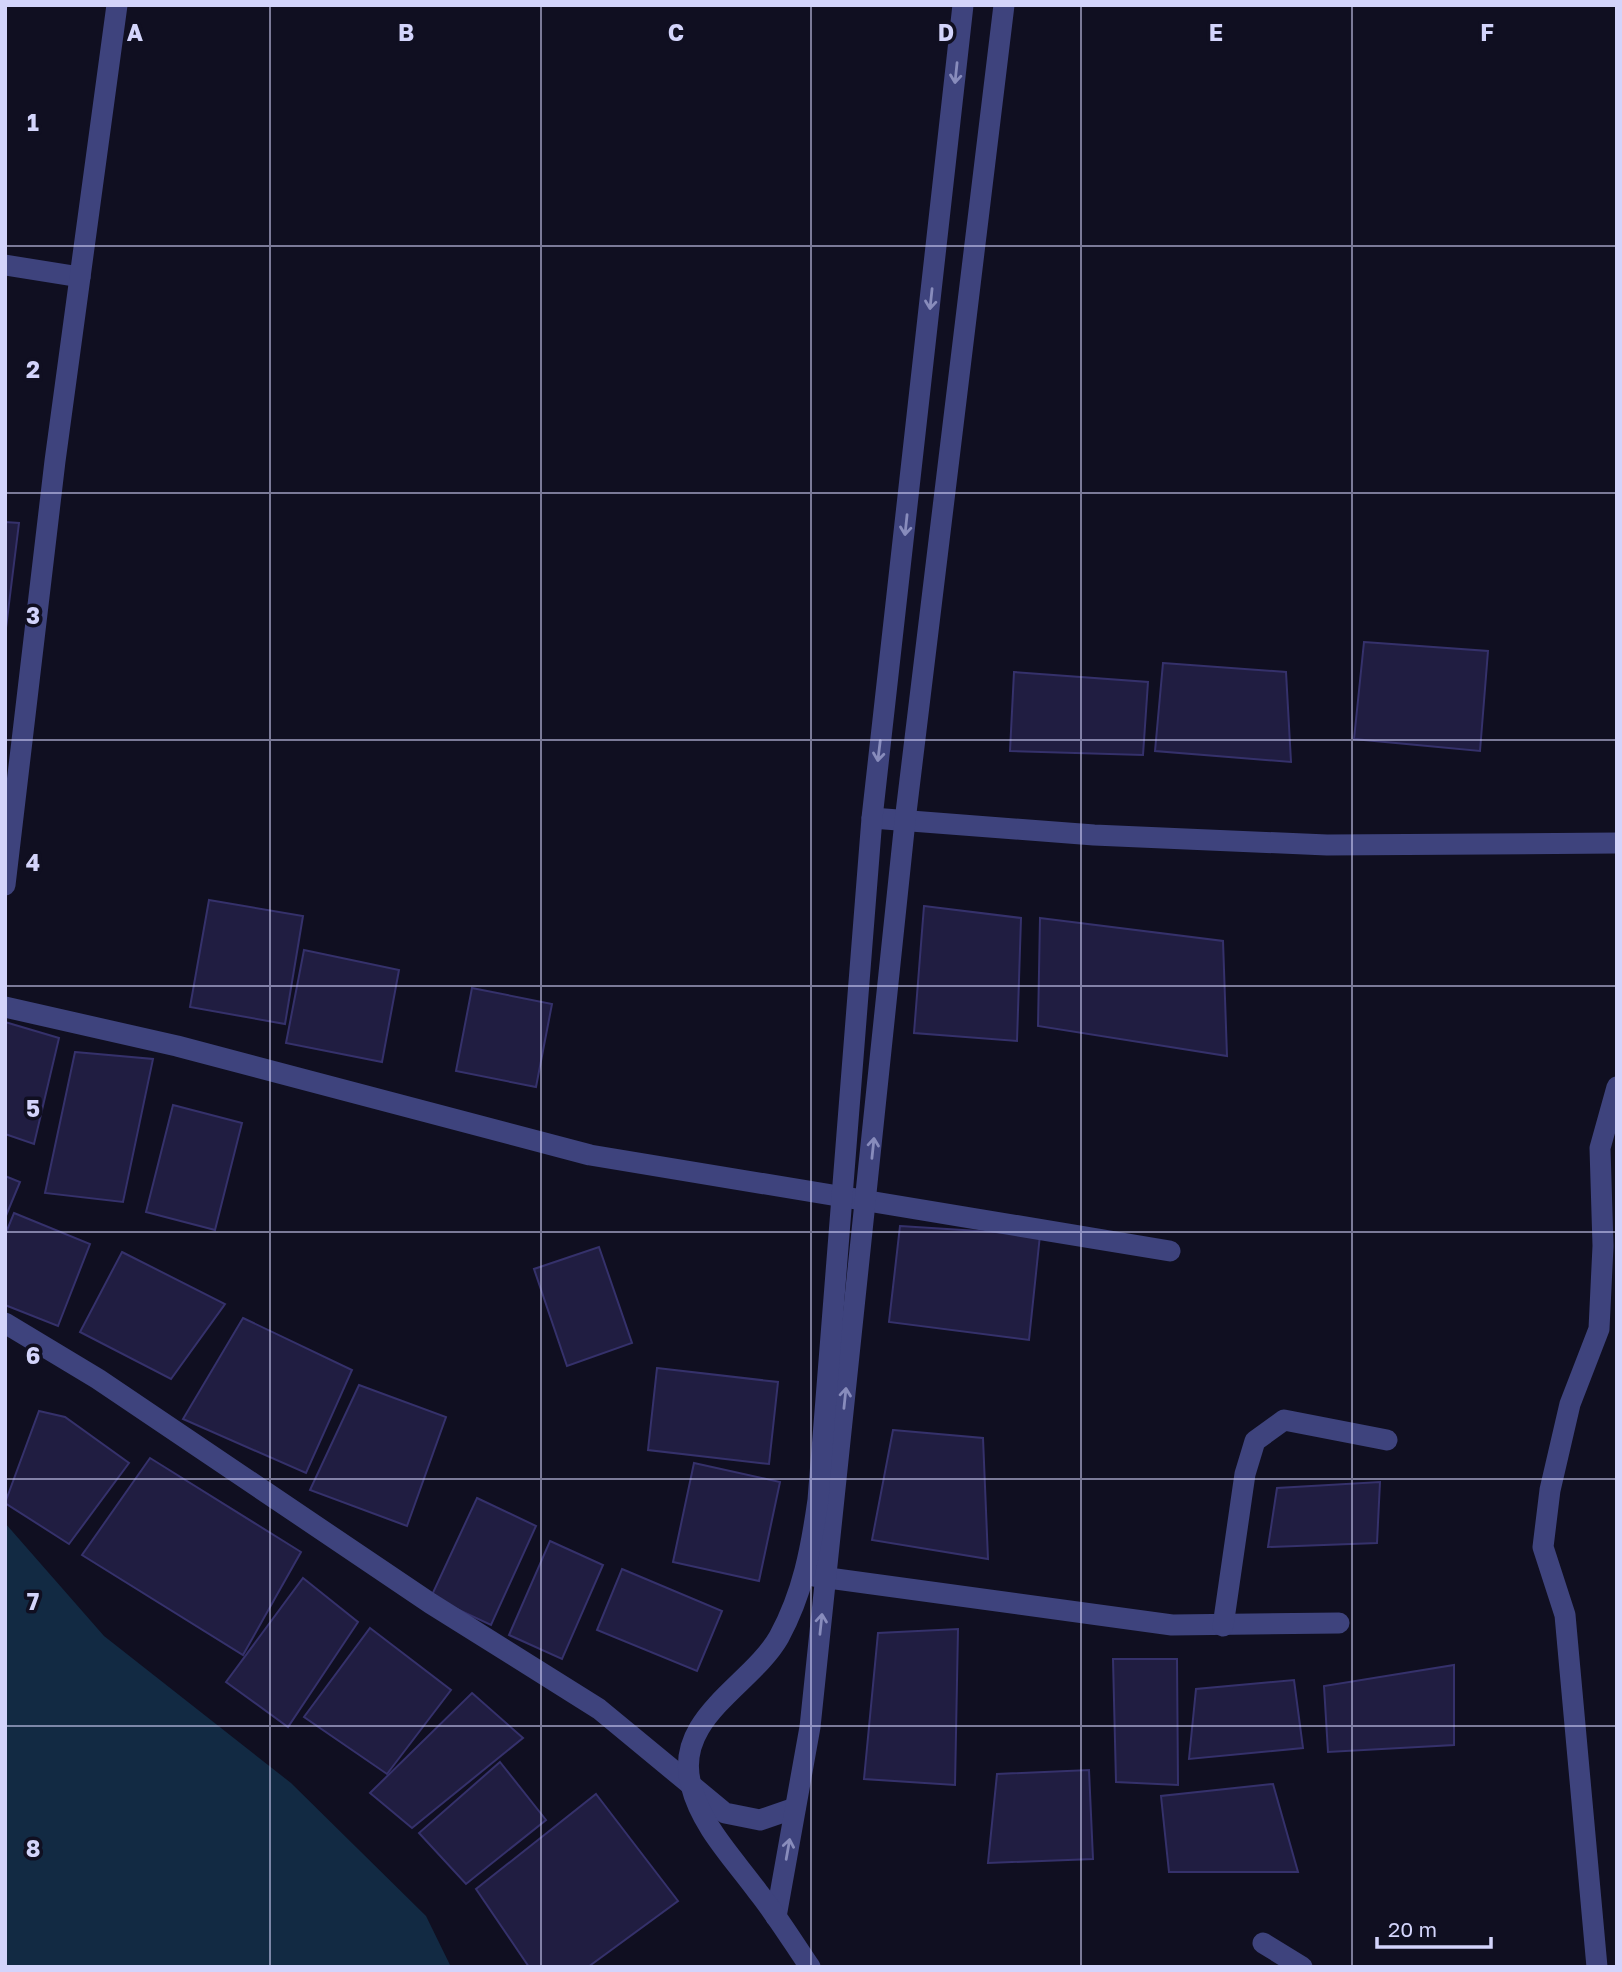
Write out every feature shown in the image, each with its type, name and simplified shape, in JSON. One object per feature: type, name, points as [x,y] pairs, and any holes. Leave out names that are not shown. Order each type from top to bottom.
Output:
[{"type":"street","points":[[5,885],[55,461],[117,5]]},
{"type":"street","points":[[776,1917],[810,1727],[818,1500],[872,818],[963,5]]},
{"type":"street","points":[[810,1967],[713,1831],[691,1784],[688,1761],[694,1737],[709,1712],[764,1659],[816,1576],[868,1199],[905,821],[1004,5]]},
{"type":"street","points":[[5,265],[80,277]]},
{"type":"street","points":[[872,818],[1094,835],[1327,845],[1617,843]]},
{"type":"street","points":[[5,1007],[177,1045],[590,1154],[1170,1251]]},
{"type":"street","points":[[1597,1967],[1565,1615],[1543,1547],[1550,1490],[1570,1404],[1599,1329],[1603,1247],[1600,1148],[1617,1087]]},
{"type":"street","points":[[5,1323],[98,1379],[430,1603],[599,1709],[725,1814],[760,1820],[795,1808]]},
{"type":"street","points":[[1223,1626],[1245,1474],[1255,1441],[1284,1420],[1387,1440]]},
{"type":"street","points":[[816,1576],[1114,1619],[1223,1626],[1339,1623]]},
{"type":"street","points":[[1264,1943],[1302,1967]]},
{"type":"water","points":[[5,1523],[104,1636],[291,1783],[426,1916],[451,1967],[5,1967]]},
{"type":"building","points":[[5,522],[19,523],[5,636]]},
{"type":"building","points":[[1364,642],[1488,651],[1480,751],[1354,739]]},
{"type":"building","points":[[1163,663],[1286,672],[1291,762],[1155,751]]},
{"type":"building","points":[[1014,672],[1148,682],[1143,755],[1010,751]]},
{"type":"building","points":[[209,900],[303,916],[285,1024],[190,1007]]},
{"type":"building","points":[[924,906],[1021,918],[1017,1041],[914,1033]]},
{"type":"building","points":[[1040,918],[1223,941],[1227,1056],[1038,1026]]},
{"type":"building","points":[[304,950],[399,970],[382,1062],[286,1043]]},
{"type":"building","points":[[472,988],[552,1004],[536,1087],[456,1071]]},
{"type":"building","points":[[5,1022],[59,1038],[34,1144],[5,1134]]},
{"type":"building","points":[[75,1052],[153,1059],[123,1202],[45,1193]]},
{"type":"building","points":[[173,1105],[242,1123],[215,1230],[146,1212]]},
{"type":"building","points":[[5,1176],[20,1182],[5,1218]]},
{"type":"building","points":[[14,1213],[90,1244],[58,1326],[5,1305],[5,1235]]},
{"type":"building","points":[[900,1226],[1040,1235],[1029,1340],[889,1322]]},
{"type":"building","points":[[599,1247],[632,1343],[567,1366],[534,1269]]},
{"type":"building","points":[[122,1252],[225,1304],[171,1379],[80,1332]]},
{"type":"building","points":[[243,1318],[352,1370],[306,1473],[183,1419]]},
{"type":"building","points":[[657,1368],[778,1382],[769,1464],[648,1450]]},
{"type":"building","points":[[359,1385],[446,1417],[407,1526],[310,1490]]},
{"type":"building","points":[[39,1411],[65,1417],[129,1463],[69,1544],[5,1503]]},
{"type":"building","points":[[893,1430],[983,1438],[988,1559],[872,1540]]},
{"type":"building","points":[[150,1458],[301,1552],[243,1655],[82,1555]]},
{"type":"building","points":[[694,1463],[780,1482],[759,1581],[673,1562]]},
{"type":"building","points":[[1380,1482],[1377,1543],[1268,1547],[1277,1488]]},
{"type":"building","points":[[477,1498],[536,1526],[491,1625],[431,1597]]},
{"type":"building","points":[[550,1541],[603,1565],[562,1659],[509,1635]]},
{"type":"building","points":[[622,1569],[722,1611],[697,1671],[597,1630]]},
{"type":"building","points":[[303,1578],[358,1622],[288,1727],[226,1682]]},
{"type":"building","points":[[370,1628],[451,1690],[387,1774],[304,1717]]},
{"type":"building","points":[[958,1629],[955,1785],[864,1779],[878,1633]]},
{"type":"building","points":[[1113,1659],[1177,1659],[1178,1785],[1116,1782]]},
{"type":"building","points":[[1454,1665],[1454,1745],[1328,1752],[1324,1686]]},
{"type":"building","points":[[1294,1680],[1303,1748],[1189,1759],[1196,1689]]},
{"type":"building","points":[[472,1693],[523,1738],[412,1828],[370,1793]]},
{"type":"building","points":[[500,1762],[546,1820],[466,1884],[419,1833]]},
{"type":"building","points":[[1089,1770],[1093,1859],[988,1863],[997,1774]]},
{"type":"building","points":[[1273,1784],[1298,1872],[1169,1872],[1161,1796]]},
{"type":"building","points":[[596,1794],[678,1901],[588,1967],[529,1967],[476,1889]]}]
